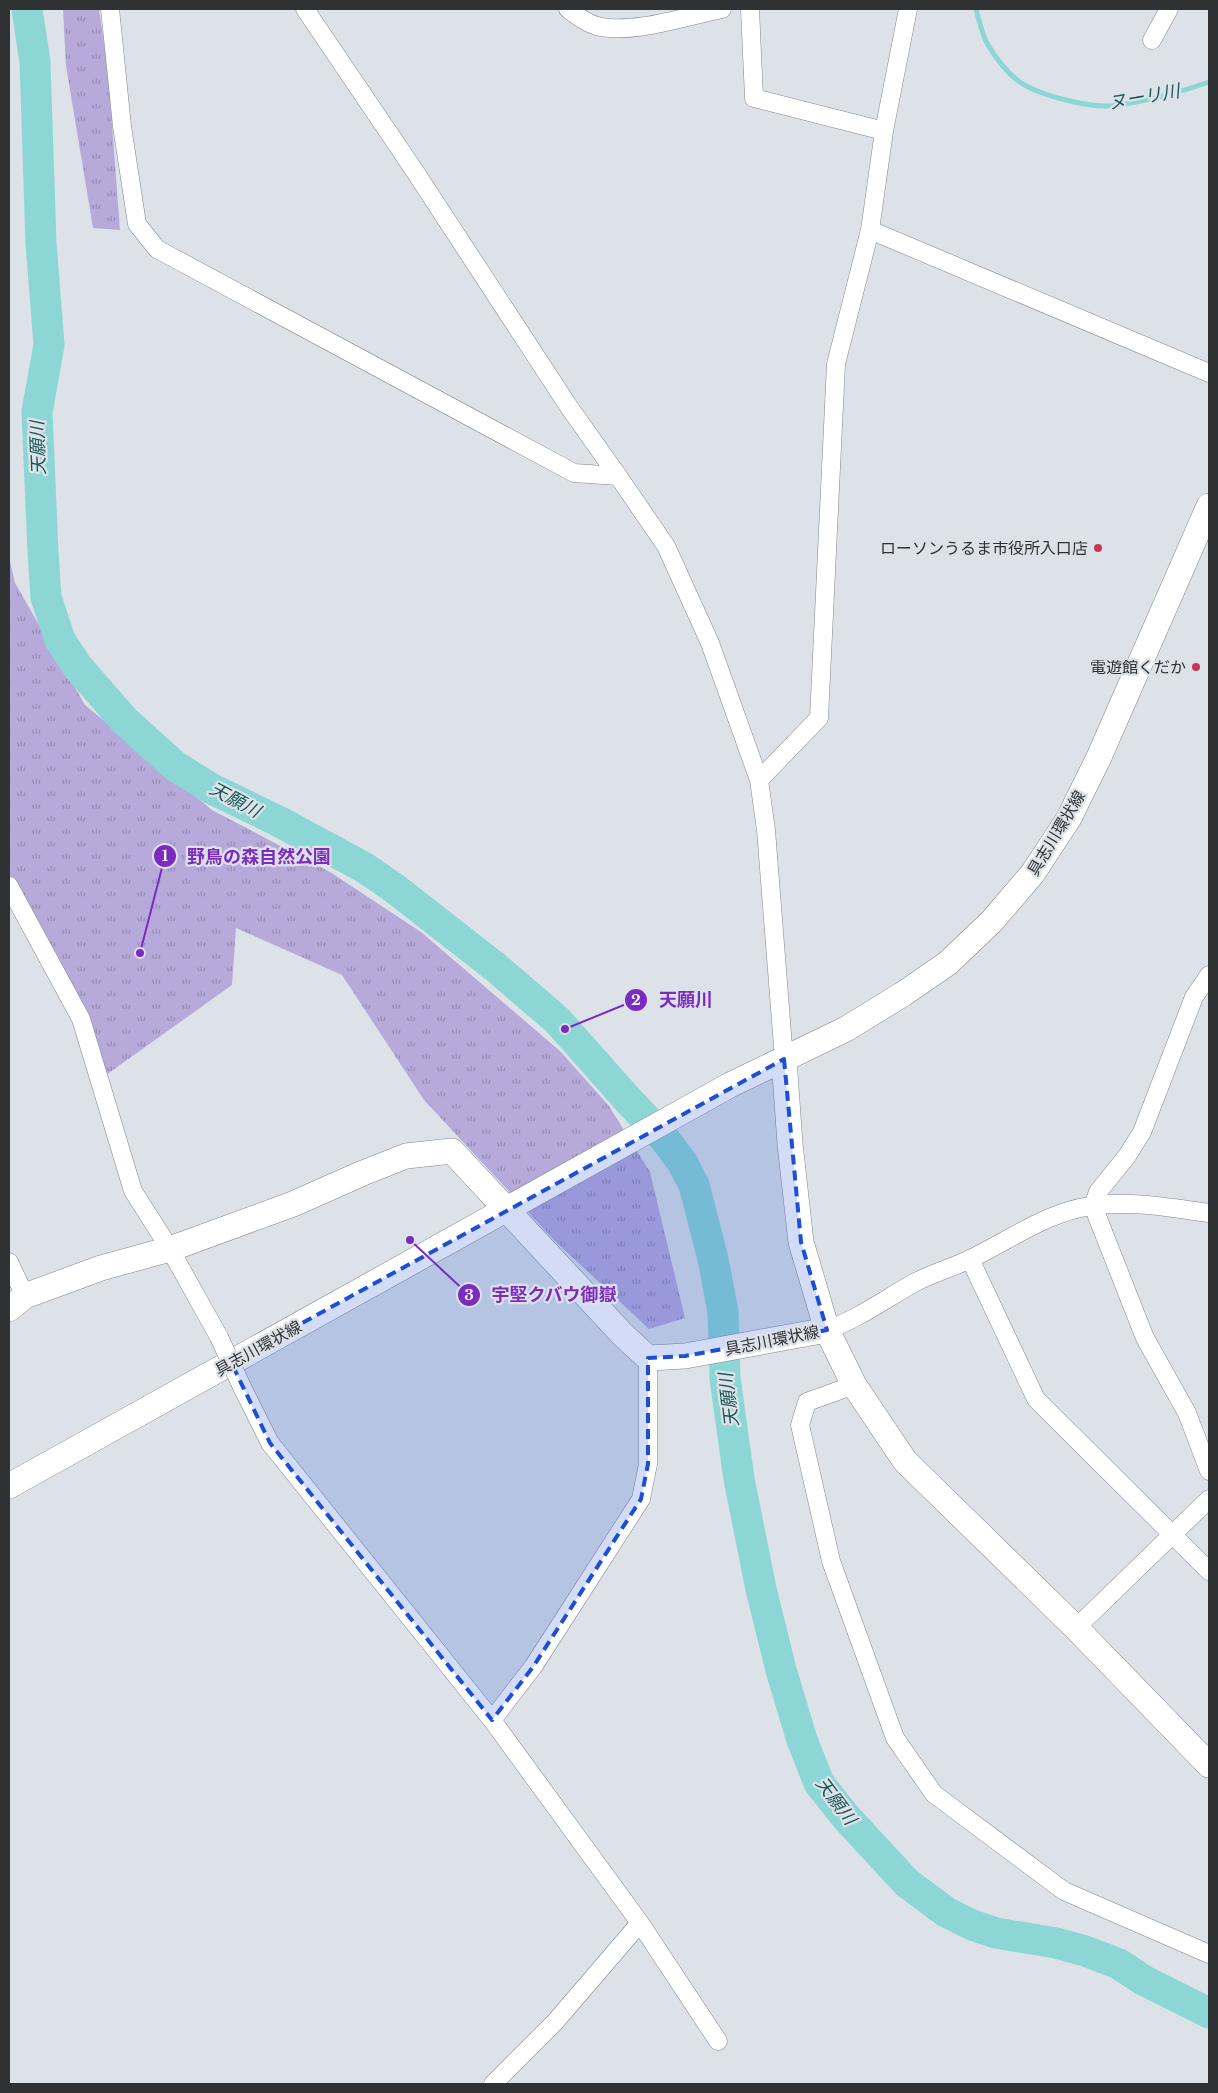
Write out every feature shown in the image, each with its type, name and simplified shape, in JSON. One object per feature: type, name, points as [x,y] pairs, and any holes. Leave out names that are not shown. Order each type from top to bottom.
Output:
[{"type":"main road","name":"具志川環状線","points":[[9,1486],[730,1085],[846,1029],[904,994],[948,963],[992,921],[1034,873],[1069,818],[1099,757],[1209,506]]},
{"type":"main road","name":"具志川環状線","points":[[648,1358],[685,1356],[827,1330],[801,1242],[790,1144],[784,1059]]},
{"type":"main road","points":[[17,1302],[101,1268],[170,1249],[293,1204],[406,1156],[452,1151],[623,1335],[648,1358]]},
{"type":"main road","points":[[827,1330],[854,1385],[905,1461],[1076,1628],[1209,1764]]},
{"type":"street","points":[[110,9],[122,126],[137,224],[157,249],[574,473],[618,476]]},
{"type":"street","points":[[305,9],[414,170],[569,408],[666,546],[710,643],[759,780],[766,830],[784,1059]]},
{"type":"street","points":[[568,9],[580,19],[596,26],[631,29],[722,9]]},
{"type":"street","points":[[750,9],[754,98],[884,131]]},
{"type":"street","points":[[759,780],[819,718],[836,364],[870,230],[884,131],[908,9]]},
{"type":"street","points":[[1152,40],[1169,9]]},
{"type":"street","points":[[870,230],[1209,372]]},
{"type":"street","points":[[9,886],[81,1019],[133,1190],[170,1249],[220,1337],[270,1443],[492,1720],[640,1924],[718,2041]]},
{"type":"street","points":[[1209,975],[1194,997],[1142,1132],[1127,1156],[1098,1192],[1093,1206],[1145,1338],[1187,1413],[1209,1471]]},
{"type":"street","points":[[827,1330],[846,1323],[917,1282],[970,1259],[1054,1216],[1093,1206],[1154,1207],[1209,1213]]},
{"type":"street","points":[[970,1259],[1036,1399],[1209,1571]]},
{"type":"street","points":[[9,1262],[17,1302]]},
{"type":"street","points":[[492,1720],[532,1667],[641,1499],[648,1464],[648,1358]]},
{"type":"street","points":[[854,1385],[807,1402],[800,1425],[831,1561],[895,1738],[934,1794],[1064,1891],[1209,1954]]},
{"type":"street","points":[[1076,1628],[1209,1499]]},
{"type":"street","points":[[493,2084],[555,2022],[640,1924]]},
{"type":"highlighted area","points":[[784,1059],[801,1242],[827,1330],[685,1356],[648,1358],[648,1464],[641,1499],[533,1667],[492,1720],[270,1443],[231,1362]]},
{"type":"green space","points":[[63,9],[99,9],[108,71],[120,230],[93,228],[66,66]]},
{"type":"green space","points":[[9,557],[15,583],[85,705],[212,810],[330,872],[421,932],[560,1051],[609,1106],[650,1172],[685,1318],[649,1329],[555,1241],[424,1100],[342,975],[236,928],[232,985],[99,1080],[81,1019],[9,886]]},
{"type":"waterway","name":"天願川","points":[[27,9],[35,62],[41,243],[49,345],[37,412],[43,552],[46,597],[60,640],[77,666],[124,720],[175,766],[212,789],[280,822],[365,868],[394,888],[494,966],[557,1020],[664,1138],[682,1162],[694,1185],[713,1259],[723,1312],[725,1378],[739,1479],[761,1589],[781,1670],[802,1740],[819,1783],[845,1816],[907,1883],[946,1912],[972,1925],[996,1933],[1056,1943],[1085,1951],[1119,1964],[1143,1980],[1209,2013]]},
{"type":"waterway","name":"ヌーリ川","points":[[976,9],[986,41],[1002,65],[1020,82],[1050,96],[1088,104],[1109,106],[1160,97],[1209,82]]},
{"type":"place","name":"ローソンうるま市役所入口店","points":[[1098,548]]},
{"type":"place","name":"電遊館くだか","points":[[1196,667]]},
{"type":"place","name":"野鳥の森自然公園","points":[[140,953]]},
{"type":"place","name":"天願川","points":[[565,1029]]},
{"type":"place","name":"宇堅クバウ御嶽","points":[[410,1240]]}]
